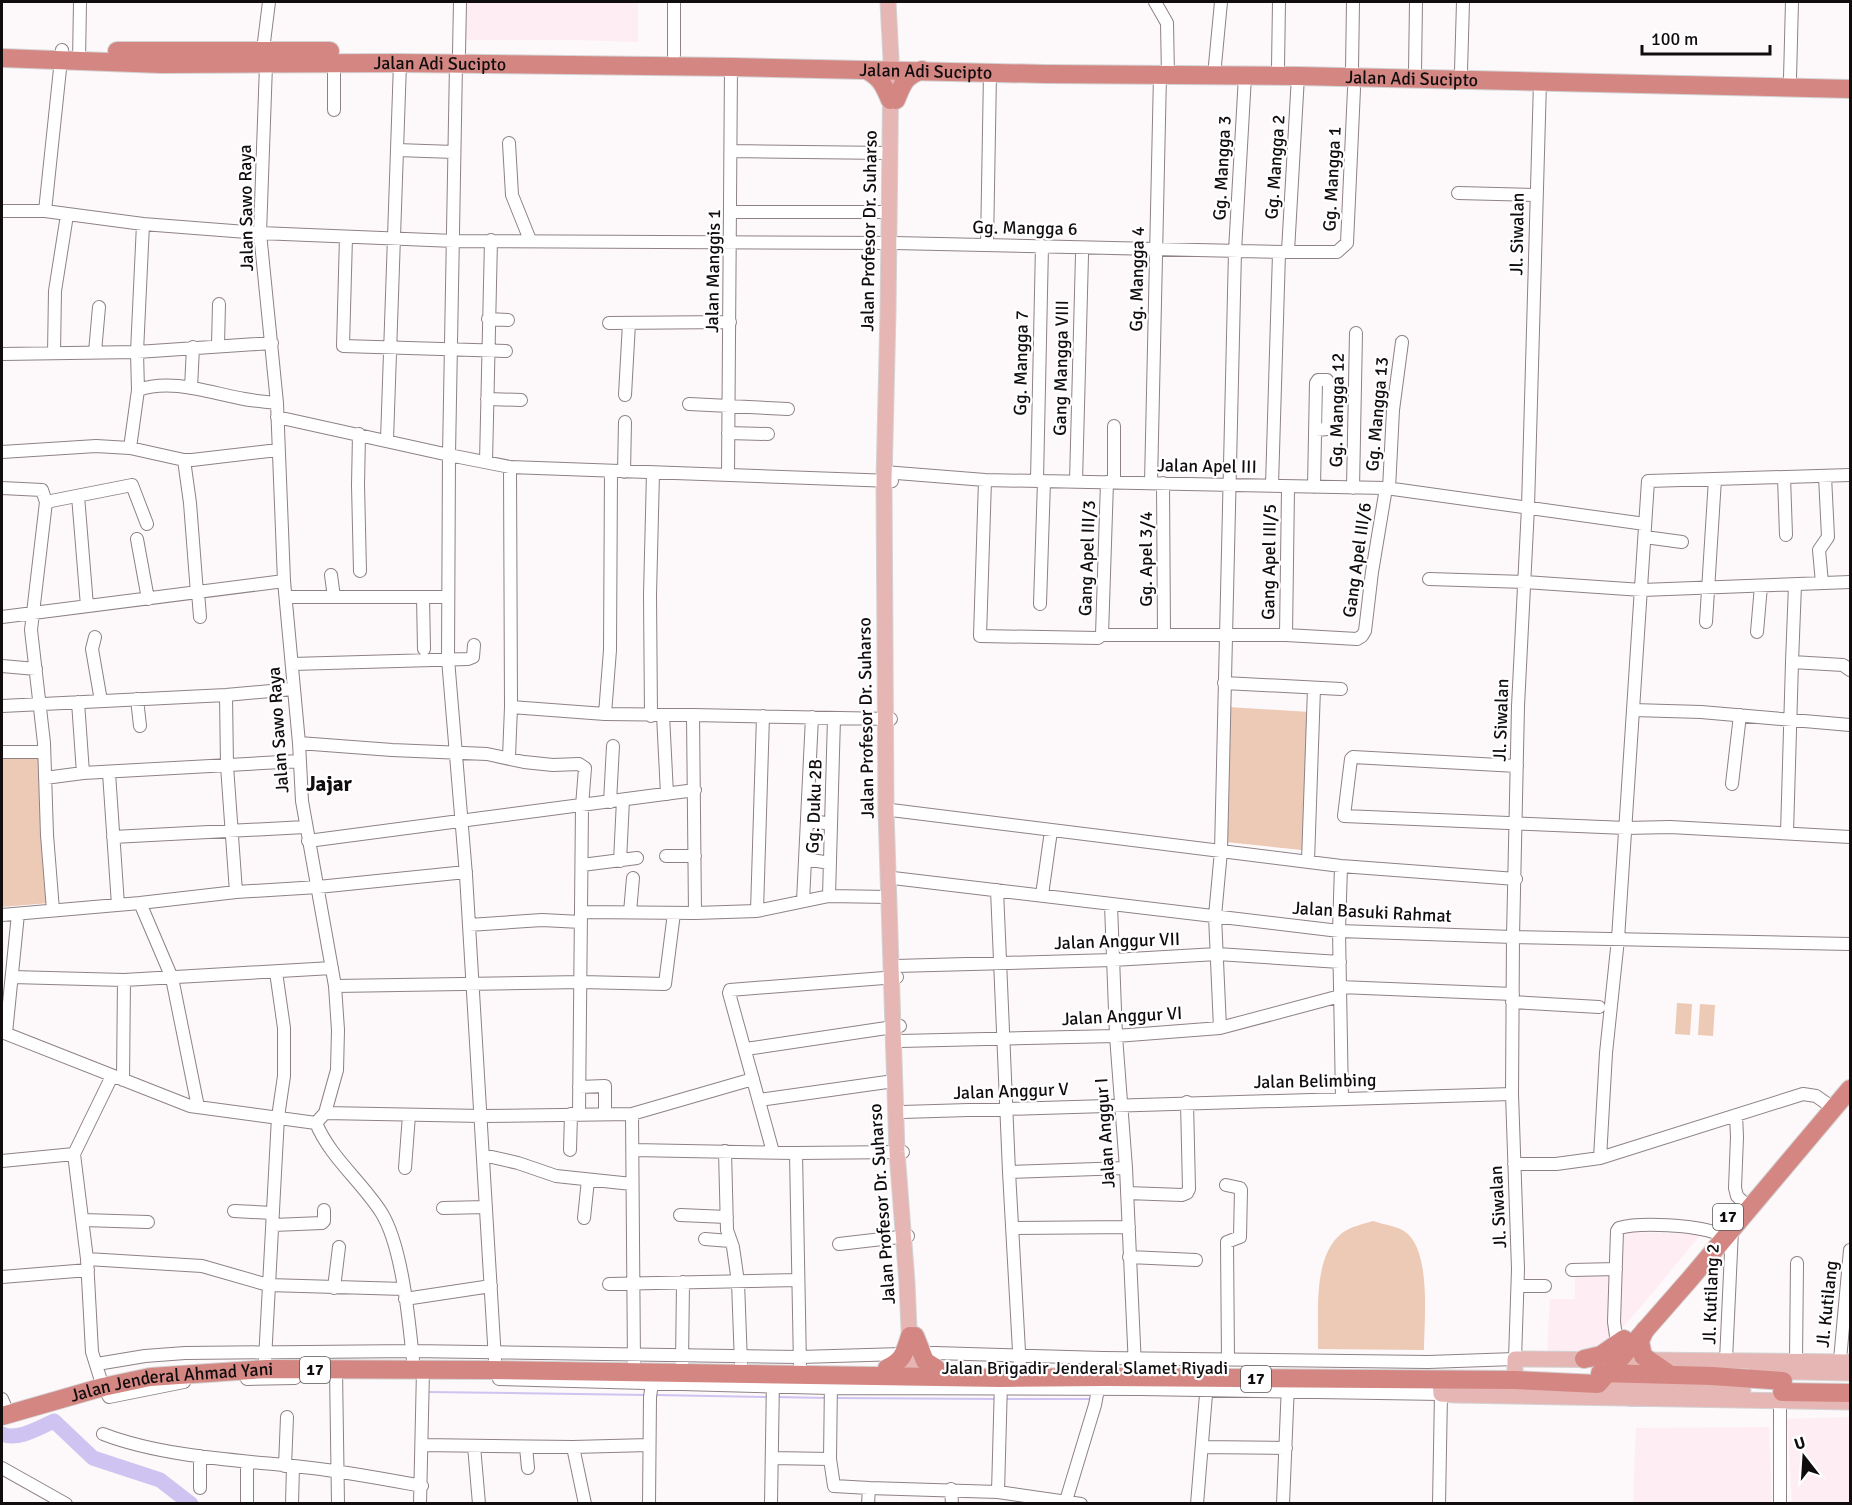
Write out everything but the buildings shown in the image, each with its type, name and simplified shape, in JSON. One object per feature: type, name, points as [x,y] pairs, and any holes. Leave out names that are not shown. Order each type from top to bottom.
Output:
[{"type":"highway","name":"Jalan Adi Sucipto","points":[[2,47],[70,56]]},
{"type":"highway","name":"Jalan Adi Sucipto","points":[[2,58],[70,56],[457,58],[674,55],[1165,72],[1245,82],[1298,76],[1851,89]]},
{"type":"highway","name":"Jalan Adi Sucipto","points":[[264,57],[400,63],[457,58],[866,70],[893,61],[922,70],[990,73],[1165,72],[1216,60],[1851,79]]},
{"type":"highway","points":[[866,70],[878,76],[893,100]]},
{"type":"highway","points":[[893,100],[903,81],[909,75],[922,70]]},
{"type":"highway","name":"17","points":[[1724,1231],[1742,1201],[1821,1100],[1851,1076]]},
{"type":"highway","name":"17","points":[[1606,1362],[1649,1324],[1724,1231],[1851,1089]]},
{"type":"highway","name":"17","points":[[1606,1362],[1686,1276]]},
{"type":"highway","points":[[1649,1324],[1640,1341],[1642,1353],[1671,1375]]},
{"type":"highway","name":"Jalan Brigadir Jenderal Slamet Riyadi","points":[[634,1363],[652,1385],[830,1390],[913,1357],[1002,1391],[1121,1374],[1228,1367],[1318,1370],[1606,1362]]},
{"type":"highway","name":"Jalan Brigadir Jenderal Slamet Riyadi","points":[[634,1363],[682,1360],[800,1361],[887,1368],[913,1357],[936,1368],[1019,1362],[1121,1374],[1207,1393],[1441,1397],[1606,1362]]},
{"type":"highway","points":[[1606,1362],[1671,1375],[1712,1376],[1782,1391],[1851,1393]]},
{"type":"highway","name":"Jalan Jenderal Ahmad Yani","points":[[3,1407],[100,1375],[159,1366],[296,1365],[336,1373],[401,1366],[634,1363]]},
{"type":"highway","name":"Jalan Jenderal Ahmad Yani","points":[[540,1366],[569,1377],[634,1363]]},
{"type":"highway","name":"Jalan Jenderal Ahmad Yani","points":[[401,1366],[450,1374],[490,1365]]},
{"type":"main road","name":"Jalan Profesor Dr. Suharso","points":[[888,2],[893,61],[888,477],[888,719],[890,878],[902,1112],[900,1152]]},
{"type":"main road","name":"Jalan Profesor Dr. Suharso","points":[[891,243],[888,212],[893,100]]},
{"type":"main road","name":"Jalan Profesor Dr. Suharso","points":[[888,719],[891,810],[890,878]]},
{"type":"main road","name":"Jalan Profesor Dr. Suharso","points":[[898,1031],[894,1082],[913,1357]]},
{"type":"main road","points":[[1606,1362],[1647,1359],[1796,1361],[1846,1370]]},
{"type":"main road","points":[[1606,1362],[1851,1402]]},
{"type":"main road","points":[[1712,1376],[1743,1371],[1846,1370]]},
{"type":"main road","points":[[1441,1397],[1782,1391],[1846,1370]]},
{"type":"street","points":[[45,211],[80,2]]},
{"type":"street","name":"Jalan Sawo Raya","points":[[269,2],[264,57],[260,233],[277,403],[284,581],[305,827],[335,986],[338,1036],[337,1070],[320,1118]]},
{"type":"street","points":[[460,2],[454,152],[448,659],[466,872],[482,1116],[491,1286],[490,1365]]},
{"type":"street","points":[[674,2],[674,55]]},
{"type":"street","name":"Gg. Mangga 4","points":[[1155,2],[1167,23],[1156,250],[1157,483]]},
{"type":"street","points":[[1216,60],[1221,2]]},
{"type":"street","points":[[1278,62],[1279,2]]},
{"type":"street","points":[[1352,64],[1353,2]]},
{"type":"street","points":[[1415,65],[1416,2]]},
{"type":"street","points":[[1461,66],[1463,2]]},
{"type":"street","points":[[1790,78],[1792,2]]},
{"type":"street","points":[[387,440],[400,63]]},
{"type":"street","name":"Jalan Manggis 1","points":[[728,476],[732,212],[731,66]]},
{"type":"street","points":[[334,72],[334,110]]},
{"type":"street","points":[[987,245],[990,73]]},
{"type":"street","name":"Gg. Mangga 2","points":[[1272,485],[1283,252],[1298,76]]},
{"type":"street","name":"Gg. Mangga 3","points":[[1220,1028],[1215,916],[1221,851],[1235,251],[1245,82]]},
{"type":"street","name":"Jl. Siwalan","points":[[1515,1365],[1518,1229],[1512,1094],[1513,938],[1518,706],[1528,507],[1535,195],[1540,82]]},
{"type":"street","name":"Gg. Mangga 1","points":[[1235,251],[1337,252],[1347,243],[1354,89]]},
{"type":"street","points":[[509,143],[512,195],[530,240]]},
{"type":"street","points":[[397,150],[454,152]]},
{"type":"street","points":[[732,151],[889,153]]},
{"type":"street","points":[[1458,192],[1535,195]]},
{"type":"street","name":"Gg. Mangga 6","points":[[2,211],[45,211],[143,224],[260,233],[454,241],[891,243],[1235,251]]},
{"type":"street","points":[[732,212],[888,212]]},
{"type":"street","points":[[54,353],[55,291],[67,215]]},
{"type":"street","points":[[130,448],[138,390],[136,352],[143,224]]},
{"type":"street","points":[[346,237],[343,346],[506,351]]},
{"type":"street","points":[[486,462],[491,240]]},
{"type":"street","name":"Gg. Mangga 7","points":[[1040,604],[1042,246]]},
{"type":"street","name":"Gang Mangga VIII","points":[[1076,481],[1082,255]]},
{"type":"street","points":[[218,345],[219,304]]},
{"type":"street","points":[[95,352],[99,307]]},
{"type":"street","points":[[488,319],[508,320]]},
{"type":"street","points":[[609,323],[730,322]]},
{"type":"street","points":[[625,395],[629,323]]},
{"type":"street","name":"Gg. Mangga 12","points":[[1353,488],[1356,333]]},
{"type":"street","name":"Gg. Mangga 13","points":[[1387,488],[1393,410],[1402,342]]},
{"type":"street","points":[[2,354],[136,352],[272,343]]},
{"type":"street","points":[[191,388],[193,347]]},
{"type":"street","points":[[138,390],[158,386],[191,388],[277,403]]},
{"type":"street","points":[[487,399],[521,400]]},
{"type":"street","points":[[688,404],[788,409]]},
{"type":"street","name":"Jalan Apel III","points":[[277,417],[510,467],[728,476],[1231,483],[1387,488],[1645,524]]},
{"type":"street","points":[[605,714],[610,650],[617,472],[625,422]]},
{"type":"street","name":"Gang Apel III/3","points":[[1102,635],[1114,426]]},
{"type":"street","points":[[1314,487],[1316,430]]},
{"type":"street","points":[[728,433],[768,434]]},
{"type":"street","points":[[359,434],[360,571]]},
{"type":"street","points":[[2,452],[96,446],[130,448],[184,460],[278,450]]},
{"type":"street","points":[[184,460],[200,617]]},
{"type":"street","points":[[509,758],[511,708],[510,467]]},
{"type":"street","points":[[653,473],[650,595],[657,716],[667,794]]},
{"type":"street","points":[[1600,1158],[1606,1053],[1618,939],[1626,828],[1648,481],[1851,475]]},
{"type":"street","points":[[1822,583],[1819,550],[1828,537],[1825,476]]},
{"type":"street","points":[[1784,477],[1786,535]]},
{"type":"street","points":[[1706,622],[1715,479]]},
{"type":"street","points":[[985,480],[980,636],[1098,638],[1102,635],[1286,635]]},
{"type":"street","name":"Gg. Apel 3/4","points":[[1157,483],[1164,635]]},
{"type":"street","points":[[46,502],[133,485],[147,524]]},
{"type":"street","points":[[2,488],[42,490],[46,502],[31,630],[44,752],[53,910]]},
{"type":"street","name":"Gang Apel III/6","points":[[1286,635],[1353,640],[1362,636],[1365,631],[1372,572],[1387,488]]},
{"type":"street","name":"Gang Apel III/5","points":[[1286,635],[1288,489]]},
{"type":"street","points":[[78,496],[87,606]]},
{"type":"street","points":[[1645,537],[1682,542]]},
{"type":"street","points":[[137,538],[148,599]]},
{"type":"street","points":[[331,575],[334,597]]},
{"type":"street","points":[[1430,579],[1525,582],[1642,590],[1851,582]]},
{"type":"street","points":[[2,617],[284,581]]},
{"type":"street","points":[[1786,833],[1795,585]]},
{"type":"street","points":[[1757,632],[1761,586]]},
{"type":"street","points":[[286,597],[447,597]]},
{"type":"street","points":[[423,597],[424,649]]},
{"type":"street","points":[[95,637],[92,649],[101,701]]},
{"type":"street","points":[[292,664],[471,659],[474,645]]},
{"type":"street","points":[[1792,662],[1843,665],[1851,670]]},
{"type":"street","points":[[2,666],[36,669]]},
{"type":"street","points":[[1224,683],[1341,689]]},
{"type":"street","points":[[1308,861],[1314,688]]},
{"type":"street","points":[[2,706],[226,695],[293,689]]},
{"type":"street","points":[[226,695],[227,766],[236,892]]},
{"type":"street","points":[[137,699],[140,726]]},
{"type":"street","points":[[78,702],[83,773]]},
{"type":"street","points":[[511,708],[657,716],[888,719]]},
{"type":"street","points":[[1633,710],[1851,725]]},
{"type":"street","points":[[693,715],[695,913]]},
{"type":"street","points":[[757,910],[763,716]]},
{"type":"street","points":[[1732,784],[1740,716]]},
{"type":"street","points":[[803,901],[812,717]]},
{"type":"street","name":"Gg. Duku 2B","points":[[829,896],[834,718]]},
{"type":"street","points":[[299,743],[456,753],[553,765],[582,765],[585,768],[582,806],[579,1087],[570,1150]]},
{"type":"street","points":[[613,746],[620,861]]},
{"type":"street","points":[[2,752],[44,752]]},
{"type":"street","points":[[1517,765],[1353,757],[1349,770],[1344,816],[1626,828],[1670,827],[1851,837]]},
{"type":"street","points":[[45,778],[83,773],[299,761]]},
{"type":"street","points":[[109,773],[118,905]]},
{"type":"street","points":[[308,842],[695,790]]},
{"type":"street","points":[[891,810],[1341,866],[1516,879]]},
{"type":"street","points":[[807,820],[831,824]]},
{"type":"street","points":[[113,837],[305,827]]},
{"type":"street","points":[[1042,895],[1051,831]]},
{"type":"street","points":[[666,856],[695,856]]},
{"type":"street","points":[[582,865],[637,858]]},
{"type":"street","points":[[805,859],[830,863]]},
{"type":"street","points":[[1341,866],[1339,931],[1342,1098]]},
{"type":"street","points":[[2,915],[466,872]]},
{"type":"street","points":[[630,912],[633,878]]},
{"type":"street","name":"Jalan Basuki Rahmat","points":[[890,878],[1339,931],[1513,938],[1851,944]]},
{"type":"street","points":[[796,1153],[800,1361],[913,1357],[1019,1362],[997,890]]},
{"type":"street","points":[[469,924],[630,912],[695,913],[757,910],[829,896],[891,896]]},
{"type":"street","points":[[140,903],[172,978],[198,1107]]},
{"type":"street","name":"Jalan Anggur I","points":[[1111,905],[1116,1036],[1129,1227],[1121,1374]]},
{"type":"street","points":[[335,986],[581,982],[665,984],[674,913]]},
{"type":"street","points":[[18,914],[4,1032],[117,1078],[198,1107],[278,1117],[320,1118],[409,1115],[632,1114],[753,1078]]},
{"type":"street","name":"Jalan Anggur VII","points":[[746,1049],[729,993],[732,989],[999,963],[1217,954],[1340,962]]},
{"type":"street","points":[[12,977],[124,980],[332,968]]},
{"type":"street","points":[[249,1366],[268,1285],[278,1117],[284,1076],[285,1051],[281,999],[276,972]]},
{"type":"street","points":[[100,1375],[92,1346],[83,1220],[74,1154],[117,1078],[124,980]]},
{"type":"street","name":"Jalan Anggur VI","points":[[746,1049],[898,1031],[1003,1038],[1116,1036],[1220,1028],[1340,992],[1513,998],[1599,1007]]},
{"type":"street","points":[[746,1049],[773,1152]]},
{"type":"street","points":[[759,1100],[894,1082]]},
{"type":"street","points":[[579,1087],[605,1086],[605,1114]]},
{"type":"street","name":"Jalan Belimbing","points":[[1120,1105],[1512,1094]]},
{"type":"street","points":[[1514,1164],[1556,1164],[1600,1158],[1803,1094],[1821,1100]]},
{"type":"street","points":[[1127,1193],[1182,1195],[1187,1193],[1189,1189],[1187,1102]]},
{"type":"street","name":"Jalan Anggur V","points":[[902,1112],[1120,1105]]},
{"type":"street","points":[[632,1114],[634,1363]]},
{"type":"street","points":[[405,1167],[409,1115]]},
{"type":"street","points":[[1736,1115],[1735,1188],[1737,1196],[1742,1201]]},
{"type":"street","points":[[320,1118],[334,1153],[382,1214],[396,1252],[405,1294],[401,1366],[423,1392],[420,1503]]},
{"type":"street","points":[[633,1149],[796,1153],[900,1152]]},
{"type":"street","points":[[725,1151],[727,1230],[733,1247],[738,1282],[741,1360]]},
{"type":"street","points":[[2,1161],[74,1154]]},
{"type":"street","points":[[483,1155],[518,1163],[556,1176],[632,1184]]},
{"type":"street","points":[[1009,1172],[1126,1168]]},
{"type":"street","points":[[584,1218],[588,1180]]},
{"type":"street","points":[[1226,1185],[1241,1190],[1240,1237],[1227,1242],[1228,1359]]},
{"type":"street","points":[[443,1208],[486,1207]]},
{"type":"street","points":[[234,1211],[273,1219],[322,1223],[324,1210]]},
{"type":"street","points":[[681,1215],[727,1217]]},
{"type":"street","points":[[83,1220],[148,1222]]},
{"type":"street","points":[[1012,1228],[1129,1227]]},
{"type":"street","points":[[1606,1362],[1614,1322],[1619,1228],[1700,1227],[1724,1231]]},
{"type":"street","name":"Jl. Kutilang 2","points":[[1724,1231],[1726,1360]]},
{"type":"street","points":[[839,1244],[905,1237]]},
{"type":"street","points":[[705,1239],[730,1241]]},
{"type":"street","points":[[334,1288],[339,1247]]},
{"type":"street","name":"Jl. Kutilang","points":[[1846,1370],[1851,1250]]},
{"type":"street","points":[[1129,1257],[1196,1260]]},
{"type":"street","points":[[1796,1361],[1797,1263]]},
{"type":"street","points":[[2,1276],[87,1265],[202,1266],[268,1285],[405,1294],[491,1286]]},
{"type":"street","points":[[1572,1270],[1616,1269]]},
{"type":"street","points":[[609,1284],[798,1280]]},
{"type":"street","points":[[682,1360],[683,1282]]},
{"type":"street","points":[[1518,1286],[1545,1286]]},
{"type":"street","points":[[1065,1502],[1121,1374],[1228,1359],[1515,1365]]},
{"type":"street","points":[[336,1373],[338,1503]]},
{"type":"street","points":[[569,1377],[652,1385],[645,1502]]},
{"type":"street","points":[[771,1503],[773,1390]]},
{"type":"street","points":[[998,1492],[1002,1391],[830,1390],[830,1459],[834,1486],[998,1492],[1081,1503]]},
{"type":"street","points":[[1780,1503],[1782,1391]]},
{"type":"street","points":[[1197,1503],[1207,1393]]},
{"type":"street","points":[[1283,1503],[1288,1394]]},
{"type":"street","points":[[1439,1503],[1441,1397]]},
{"type":"street","points":[[287,1417],[292,1503]]},
{"type":"street","points":[[103,1434],[134,1444],[200,1456],[338,1471],[422,1486]]},
{"type":"street","points":[[422,1445],[526,1447],[649,1445]]},
{"type":"street","points":[[474,1446],[479,1503]]},
{"type":"street","points":[[526,1447],[528,1468]]},
{"type":"street","points":[[573,1447],[585,1503]]},
{"type":"street","points":[[1202,1447],[1286,1448]]},
{"type":"street","points":[[200,1456],[200,1488]]},
{"type":"street","points":[[772,1458],[830,1459]]},
{"type":"street","points":[[247,1462],[248,1503]]},
{"type":"street","points":[[2,1468],[66,1503]]},
{"type":"street","points":[[868,1503],[869,1488]]},
{"type":"street","points":[[951,1489],[952,1503]]},
{"type":"shaded area","points":[[462,2],[638,2],[638,42],[461,40]]},
{"type":"shaded area","points":[[1228,707],[1310,712],[1302,850],[1226,842]]},
{"type":"shaded area","points":[[40,754],[49,903],[2,907],[2,757]]},
{"type":"shaded area","points":[[1677,1003],[1692,1004],[1690,1035],[1675,1034]]},
{"type":"shaded area","points":[[1700,1004],[1715,1005],[1713,1036],[1698,1035]]},
{"type":"shaded area","points":[[1373,1221],[1404,1231],[1413,1240],[1419,1253],[1423,1269],[1425,1304],[1424,1350],[1318,1349],[1319,1286],[1326,1256],[1332,1243],[1342,1233]]},
{"type":"shaded area","points":[[1621,1232],[1701,1234],[1639,1309],[1598,1354],[1547,1353],[1550,1299],[1575,1299],[1575,1272],[1617,1272]]},
{"type":"shaded area","points":[[1850,1417],[1850,1503],[1792,1503],[1787,1419]]},
{"type":"shaded area","points":[[1769,1427],[1772,1503],[1633,1503],[1636,1428]]},
{"type":"waterway","points":[[428,1392],[647,1395]]},
{"type":"waterway","points":[[656,1395],[767,1397]]},
{"type":"waterway","points":[[776,1397],[827,1398]]},
{"type":"waterway","points":[[836,1398],[995,1399]]},
{"type":"waterway","points":[[1004,1399],[1091,1399]]},
{"type":"waterway","points":[[1629,1406],[1675,1406]]},
{"type":"waterway","points":[[2,1434],[21,1435],[54,1421],[93,1458],[160,1480],[191,1504]]},
{"type":"district","name":"Jajar","points":[[329,784]]}]
